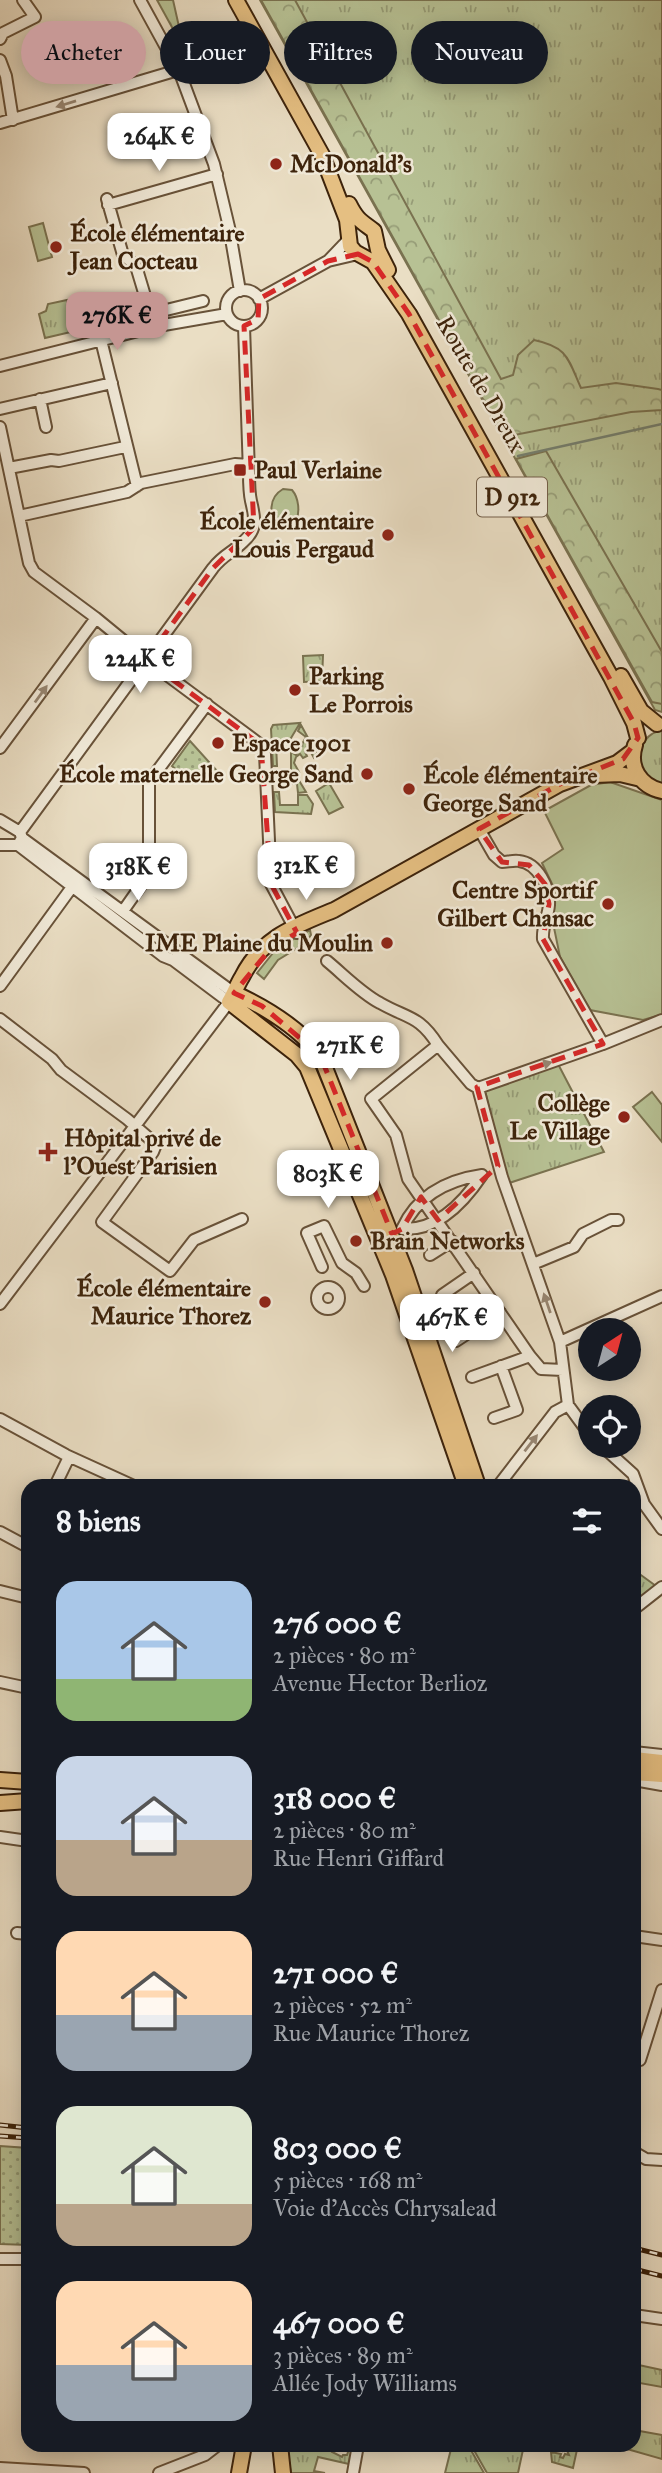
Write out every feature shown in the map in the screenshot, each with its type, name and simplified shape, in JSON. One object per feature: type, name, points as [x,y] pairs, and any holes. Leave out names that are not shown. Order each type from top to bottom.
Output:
[{"type":"main road","points":[[238,0],[318,141],[355,217],[363,226],[374,231],[377,243],[373,250],[360,254],[350,246],[343,208],[322,155],[238,0]]},
{"type":"main road","points":[[349,237],[354,229],[363,226]]},
{"type":"main road","name":"Route de Dreux","points":[[377,243],[380,257],[455,382],[638,706],[645,715],[660,724]]},
{"type":"main road","name":"Route de Dreux","points":[[360,254],[373,262],[409,314],[611,677],[634,723],[636,744],[633,762],[641,779]]},
{"type":"main road","points":[[234,994],[241,977],[267,942],[334,910],[560,784],[617,763],[636,744],[643,732],[660,724]]},
{"type":"main road","points":[[580,776],[620,774],[641,779],[649,787],[662,791]]},
{"type":"main road","points":[[234,994],[262,1006],[307,1039],[320,1055],[397,1231],[476,1479]]},
{"type":"main road","points":[[234,994],[307,1067],[393,1275],[464,1479]]},
{"type":"main road","points":[[641,1760],[662,1762]]},
{"type":"main road","points":[[641,1774],[662,1775]]},
{"type":"main road","points":[[0,1780],[21,1782]]},
{"type":"main road","points":[[0,1789],[21,1789]]},
{"type":"main road","points":[[0,1802],[21,1801]]},
{"type":"main road","points":[[239,2473],[243,2452]]},
{"type":"main road","points":[[281,2452],[283,2473]]},
{"type":"street","points":[[0,39],[3,33],[35,17],[23,0]]},
{"type":"street","points":[[140,0],[160,37]]},
{"type":"street","points":[[0,60],[6,76],[13,120]]},
{"type":"street","points":[[0,124],[160,77]]},
{"type":"street","points":[[183,84],[217,174],[240,291]]},
{"type":"street","points":[[155,327],[136,266],[123,255],[107,202],[217,174]]},
{"type":"street","points":[[328,261],[349,237]]},
{"type":"street","points":[[259,299],[328,261],[360,254]]},
{"type":"street","points":[[240,291],[253,293],[259,299],[262,309],[258,319],[244,326],[234,322],[227,314],[229,299],[240,291]]},
{"type":"street","points":[[151,310],[162,311],[199,302],[199,319]]},
{"type":"street","points":[[0,366],[155,327],[227,314]]},
{"type":"street","points":[[0,845],[20,838],[219,561],[243,543],[254,528],[256,520],[250,497],[244,326]]},
{"type":"street","points":[[101,340],[137,486]]},
{"type":"street","points":[[0,409],[112,383]]},
{"type":"street","points":[[40,400],[46,427]]},
{"type":"street","points":[[0,427],[31,567],[146,660],[261,745],[265,754],[271,884],[296,930]]},
{"type":"street","points":[[9,468],[125,447]]},
{"type":"street","points":[[19,516],[235,464],[249,465]]},
{"type":"street","points":[[0,748],[96,618]]},
{"type":"street","points":[[123,911],[149,874],[149,782],[207,704]]},
{"type":"street","points":[[0,820],[72,887],[163,956],[234,994]]},
{"type":"street","points":[[479,829],[494,855],[502,862],[519,861],[536,870],[548,894],[543,939],[603,1044]]},
{"type":"street","points":[[20,838],[234,994]]},
{"type":"street","points":[[0,986],[72,887]]},
{"type":"street","points":[[327,961],[379,1003],[414,1018],[471,1084],[478,1088],[498,1166],[560,1342],[568,1405],[578,1419]]},
{"type":"street","points":[[0,1304],[234,994]]},
{"type":"street","points":[[0,1019],[134,1125],[155,1147],[102,1222],[170,1271],[194,1240],[242,1219]]},
{"type":"street","points":[[478,1088],[662,1020]]},
{"type":"street","points":[[438,1045],[371,1099],[396,1135],[408,1179],[530,1356],[541,1369],[563,1370]]},
{"type":"street","points":[[397,1231],[423,1200],[451,1182],[482,1175],[498,1166]]},
{"type":"street","points":[[397,1231],[421,1228],[438,1220],[459,1204],[482,1175]]},
{"type":"street","points":[[533,1264],[574,1247],[583,1234],[611,1220],[618,1220]]},
{"type":"street","points":[[322,1267],[307,1233],[324,1226],[341,1263],[356,1273],[364,1286]]},
{"type":"street","points":[[430,1255],[452,1241]]},
{"type":"street","points":[[442,1295],[474,1273]]},
{"type":"street","points":[[560,1342],[662,1296]]},
{"type":"street","points":[[456,1341],[500,1312]]},
{"type":"street","points":[[472,1377],[530,1356]]},
{"type":"street","points":[[494,1418],[517,1410],[501,1366]]},
{"type":"street","points":[[503,1479],[555,1412],[568,1405]]},
{"type":"street","points":[[0,1419],[69,1457],[118,1479]]},
{"type":"street","points":[[58,1479],[69,1457]]},
{"type":"street","points":[[616,1458],[634,1474],[636,1479]]},
{"type":"street","points":[[641,1495],[644,1504],[662,1529]]},
{"type":"street","points":[[0,1532],[21,1541]]},
{"type":"street","points":[[641,1604],[662,1587]]},
{"type":"street","points":[[0,1591],[21,1596]]},
{"type":"street","points":[[0,1682],[21,1686]]},
{"type":"street","points":[[641,1753],[662,1755]]},
{"type":"street","points":[[641,1781],[662,1785]]},
{"type":"street","points":[[0,1837],[21,1840]]},
{"type":"street","points":[[641,1937],[662,1940]]},
{"type":"street","points":[[641,2057],[662,1990]]},
{"type":"street","points":[[641,2156],[662,2160]]},
{"type":"street","points":[[0,2259],[21,2259]]},
{"type":"street","points":[[641,2316],[662,2319]]},
{"type":"street","points":[[159,2473],[177,2468],[209,2452]]},
{"type":"street","points":[[353,2471],[357,2452]]},
{"type":"street","points":[[0,2468],[84,2473]]},
{"type":"highlighted area","points":[[358,254],[373,262],[409,314],[634,723],[638,738],[623,759],[560,784],[479,829],[502,862],[529,865],[545,884],[549,904],[543,939],[603,1044],[477,1087],[498,1166],[438,1220],[421,1197],[402,1229],[392,1234],[320,1055],[262,1006],[234,993],[272,947],[297,933],[271,884],[261,745],[146,660],[213,568],[254,528],[244,326],[258,319],[259,299],[328,261]]},
{"type":"green space","points":[[157,0],[173,0],[178,21],[169,21]]},
{"type":"green space","points":[[260,0],[662,0],[662,712],[655,710],[307,84],[397,84],[397,21],[284,21],[284,43]]},
{"type":"green space","points":[[261,0],[295,0],[306,21],[284,21],[284,41]]},
{"type":"green space","points":[[308,84],[341,84],[501,379],[513,375],[518,355],[534,340],[554,346],[565,356],[581,388],[616,383],[662,390],[662,410],[631,412],[504,437]]},
{"type":"green space","points":[[43,223],[52,257],[38,261],[29,227]]},
{"type":"green space","points":[[67,300],[75,331],[45,338],[39,314],[46,311],[48,304]]},
{"type":"green space","points":[[546,451],[662,652],[662,704],[652,702],[516,459]]},
{"type":"green space","points":[[283,489],[292,490],[298,510],[296,522],[281,526],[273,518],[272,507],[275,497]]},
{"type":"green space","points":[[323,655],[322,681],[304,682],[303,656]]},
{"type":"green space","points":[[300,723],[288,743],[276,743],[277,766],[273,766],[273,725]]},
{"type":"green space","points":[[301,725],[318,756],[314,758],[309,749],[305,752],[307,756],[303,758],[300,754],[296,757],[294,763],[299,772],[295,774],[306,792],[298,793],[297,784],[291,784],[291,752],[296,755],[306,737],[298,731]]},
{"type":"green space","points":[[662,730],[662,785],[646,776],[639,762],[639,755],[644,742]]},
{"type":"green space","points":[[190,741],[218,772],[179,772],[172,766]]},
{"type":"green space","name":"Centre Sportif Gilbert Chansac","points":[[610,782],[662,800],[662,1020],[660,1015],[643,1020],[590,1010],[560,957],[552,918],[555,890],[542,863],[563,849],[544,811],[591,785]]},
{"type":"green space","points":[[329,783],[343,807],[329,814],[316,791]]},
{"type":"green space","points":[[274,792],[279,792],[280,805],[298,805],[298,795],[307,795],[313,804],[311,814],[275,812]]},
{"type":"green space","points":[[310,930],[311,935],[304,944],[278,960],[264,979],[257,973],[277,948]]},
{"type":"green space","points":[[558,1064],[604,1152],[506,1184],[485,1090]]},
{"type":"green space","points":[[652,1092],[662,1105],[662,1142],[633,1107]]},
{"type":"green space","points":[[641,1575],[656,1586],[641,1599]]},
{"type":"green space","points":[[0,2146],[21,2148],[21,2245],[0,2244]]},
{"type":"green space","points":[[641,2366],[662,2370],[662,2387],[641,2383]]},
{"type":"green space","points":[[641,2431],[662,2435],[662,2459],[638,2452],[641,2452]]},
{"type":"green space","points":[[287,2452],[332,2452],[342,2457],[352,2452],[349,2464],[318,2457],[314,2471],[325,2473],[291,2473]]},
{"type":"green space","points":[[450,2452],[472,2452],[484,2473],[445,2473]]},
{"type":"green space","points":[[475,2452],[522,2452],[518,2473],[487,2473]]},
{"type":"green space","points":[[551,2452],[561,2454],[560,2457],[563,2458],[565,2454],[569,2455],[568,2452],[576,2452],[573,2468],[552,2462]]},
{"type":"waterway","points":[[518,456],[662,424]]},
{"type":"railway","points":[[0,2125],[21,2127]]},
{"type":"railway","points":[[0,2136],[21,2138]]},
{"type":"railway","points":[[641,2250],[662,2255]]},
{"type":"railway","points":[[641,2271],[662,2276]]},
{"type":"place","name":"McDonald's","points":[[276,164]]},
{"type":"place","name":"École élémentaire Jean Cocteau","points":[[56,247]]},
{"type":"place","name":"Paul Verlaine","points":[[240,470]]},
{"type":"place","name":"École élémentaire Louis Pergaud","points":[[388,535]]},
{"type":"place","name":"Parking Le Porrois","points":[[295,690]]},
{"type":"place","name":"Espace 1901","points":[[218,743]]},
{"type":"place","name":"École maternelle George Sand","points":[[367,774]]},
{"type":"place","name":"École élémentaire George Sand","points":[[409,789]]},
{"type":"place","name":"Centre Sportif Gilbert Chansac","points":[[608,904]]},
{"type":"place","name":"IME Plaine du Moulin","points":[[387,943]]},
{"type":"place","name":"Collège Le Village","points":[[624,1117]]},
{"type":"place","name":"Hôpital privé de l'Ouest Parisien","points":[[48,1152]]},
{"type":"place","name":"Brain Networks","points":[[356,1241]]},
{"type":"place","name":"École élémentaire Maurice Thorez","points":[[265,1302]]}]
